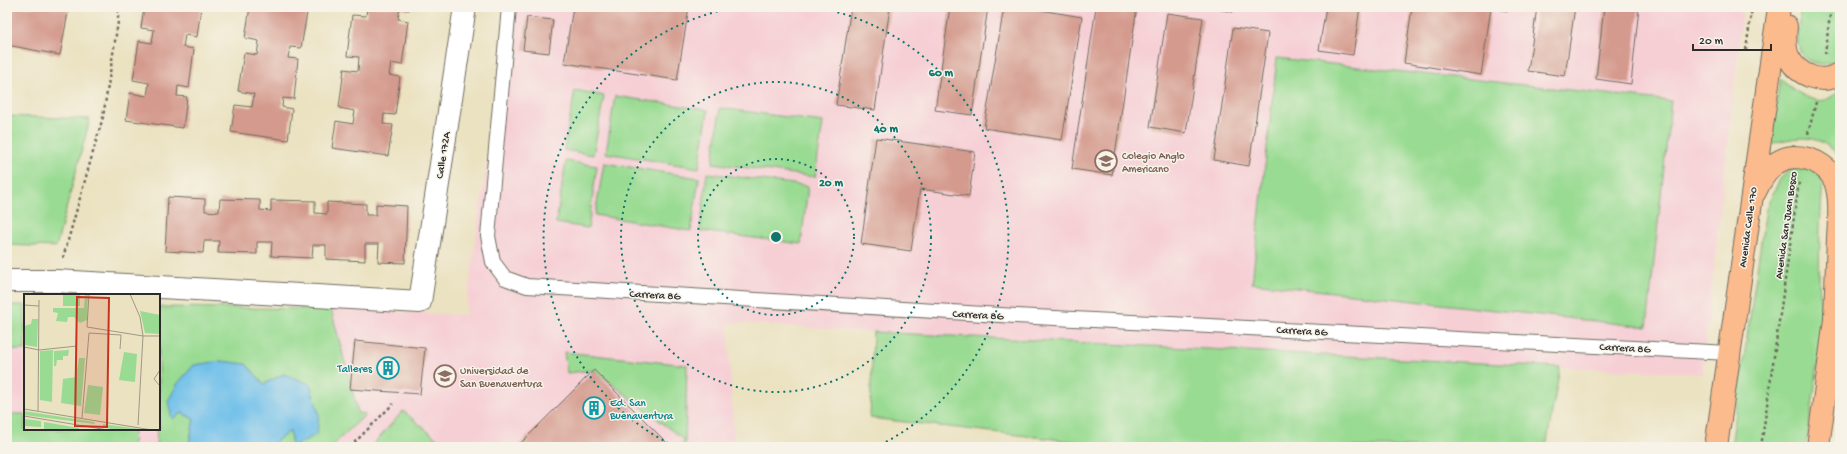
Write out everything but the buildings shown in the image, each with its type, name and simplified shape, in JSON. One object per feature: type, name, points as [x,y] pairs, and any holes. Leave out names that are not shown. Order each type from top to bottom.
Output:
[{"type":"main road","name":"Avenida Calle 170","points":[[1716,447],[1779,7]]},
{"type":"main road","points":[[1787,7],[1785,39],[1788,57],[1798,70],[1810,76],[1831,76]]},
{"type":"main road","points":[[1751,202],[1759,183],[1768,171],[1777,162],[1790,157],[1802,157],[1819,163],[1832,175],[1837,188],[1839,206],[1834,373],[1818,447]]},
{"type":"main road","points":[[1835,317],[1840,284]]},
{"type":"street","name":"Calle 172A","points":[[56,281],[420,302],[465,7]]},
{"type":"street","points":[[7,281],[56,281]]},
{"type":"lane","name":"Carrera 8G","points":[[509,7],[488,236],[493,262],[505,278],[527,286],[1008,316],[1729,353]]},
{"type":"path","points":[[56,281],[104,118],[118,22],[118,7]]},
{"type":"path","name":"Avenida San Juan Bosco","points":[[1761,447],[1802,157],[1831,76],[1831,7]]},
{"type":"path","points":[[350,447],[393,404]]},
{"type":"shaded area","name":"Colegio Anglo Americano","points":[[509,7],[1743,7],[1702,374],[873,332],[728,322],[734,447],[7,447],[7,305],[24,305],[24,430],[160,430],[160,307],[331,309],[465,315]]},
{"type":"green space","points":[[1801,7],[1840,7],[1840,59],[1834,62],[1820,64],[1808,60],[1802,55],[1799,49],[1798,41]]},
{"type":"green space","points":[[1277,58],[1671,101],[1647,327],[1252,283]]},
{"type":"green space","points":[[1780,79],[1802,95],[1815,100],[1829,98],[1840,91],[1840,158],[1825,144],[1808,138],[1790,139],[1770,144]]},
{"type":"green space","points":[[575,90],[604,96],[593,155],[564,150]]},
{"type":"green space","points":[[615,96],[708,110],[699,168],[606,153]]},
{"type":"green space","points":[[720,108],[823,122],[815,177],[713,163]]},
{"type":"green space","points":[[7,116],[90,119],[56,247],[7,245]]},
{"type":"green space","points":[[566,161],[597,166],[588,228],[556,223]]},
{"type":"green space","points":[[604,163],[699,178],[691,231],[595,215]]},
{"type":"green space","points":[[1794,167],[1812,169],[1823,179],[1819,284],[1823,330],[1806,447],[1731,447],[1766,208],[1780,179]]},
{"type":"green space","points":[[707,173],[808,186],[801,244],[700,231]]},
{"type":"green space","points":[[7,305],[24,305],[24,350],[7,350]]},
{"type":"green space","points":[[160,307],[331,309],[358,413],[366,414],[331,447],[268,447],[290,431],[292,446],[284,374],[264,384],[246,364],[182,413],[194,419],[189,444],[191,447],[156,447],[157,430],[160,430]]},
{"type":"green space","points":[[873,332],[1560,367],[1546,447],[1123,447],[870,418]]},
{"type":"green space","points":[[564,352],[687,365],[685,447],[679,447],[684,440],[594,370],[567,373]]},
{"type":"green space","points":[[403,411],[447,447],[371,447]]},
{"type":"green space","points":[[7,414],[24,414],[24,430],[134,430],[133,447],[7,447]]},
{"type":"water","points":[[221,361],[246,364],[264,384],[284,374],[310,384],[319,414],[317,434],[292,446],[290,431],[268,447],[191,447],[189,444],[194,419],[182,413],[172,419],[168,401],[178,383],[194,365]]},
{"type":"place","name":"Colegio Anglo Americano","points":[[1106,161]]},
{"type":"place","name":"Talleres","points":[[388,368]]},
{"type":"place","name":"Universidad de San Buenaventura","points":[[445,376]]},
{"type":"place","name":"Ed. San Buenaventura","points":[[594,408]]}]
